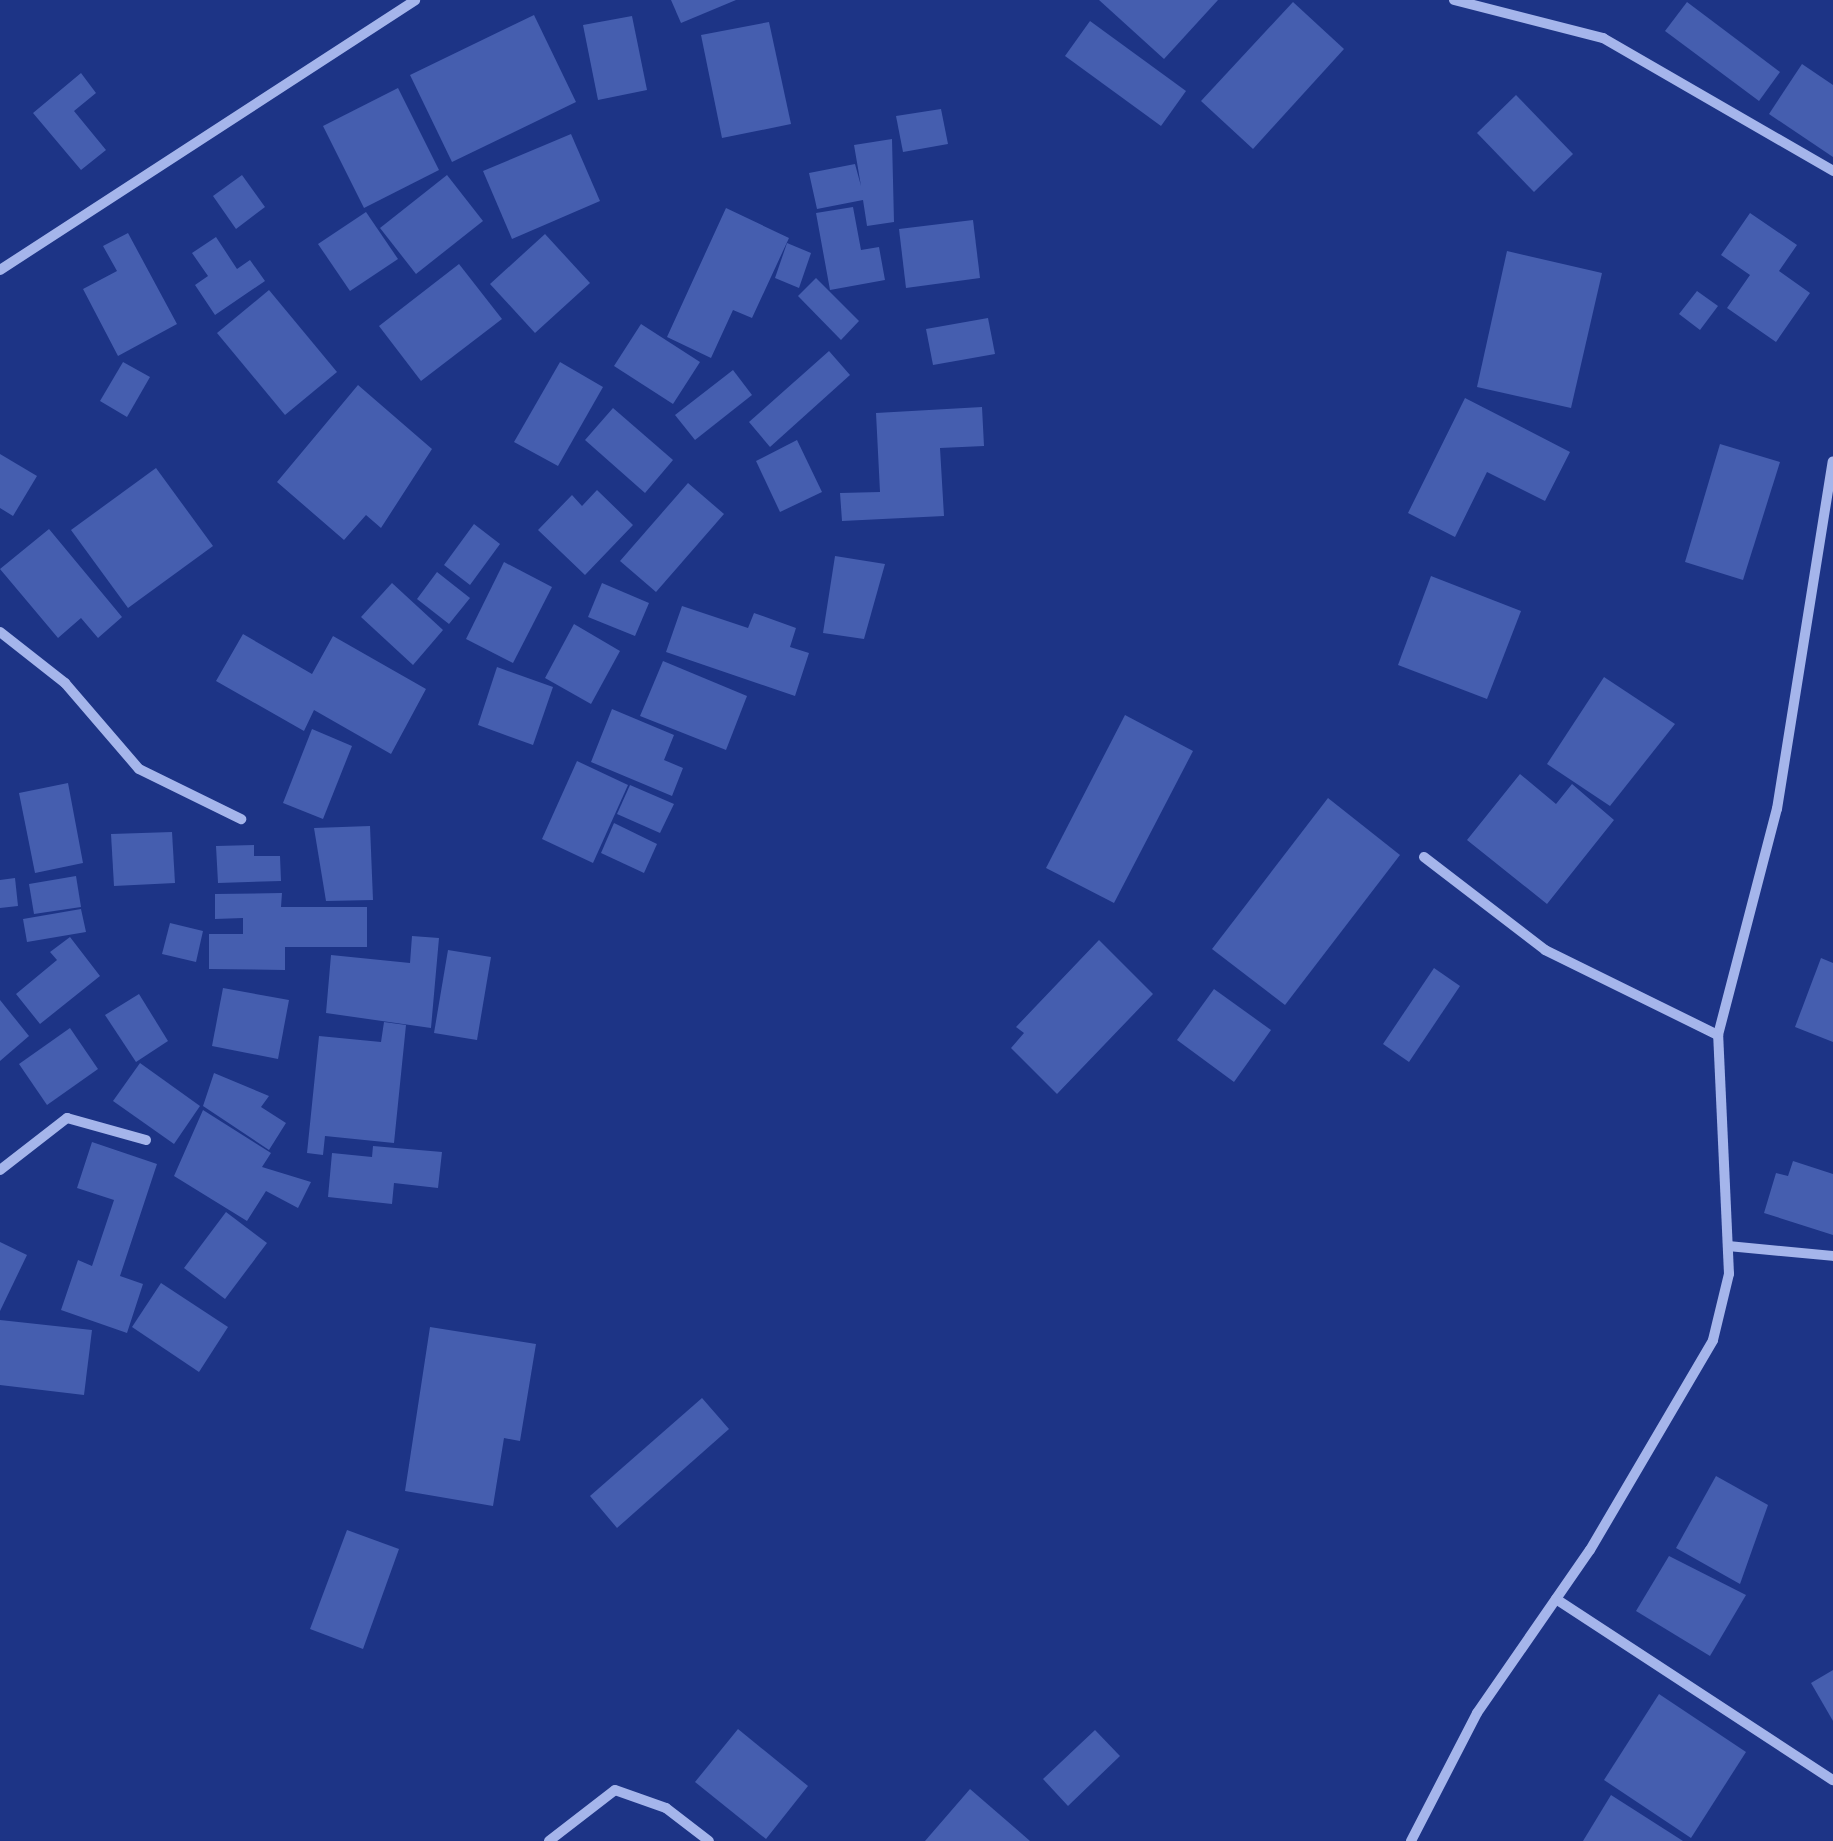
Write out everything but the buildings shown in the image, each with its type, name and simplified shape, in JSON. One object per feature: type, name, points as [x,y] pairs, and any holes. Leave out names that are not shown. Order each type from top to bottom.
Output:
[{"type":"street","points":[[0,270],[416,0]]},
{"type":"street","points":[[1454,0],[1603,38],[1833,170]]},
{"type":"street","points":[[1411,1841],[1478,1713],[1556,1599],[1713,1340],[1728,1246],[1718,1035],[1778,809],[1833,461]]},
{"type":"street","points":[[0,632],[65,684],[138,769],[241,819]]},
{"type":"street","points":[[1424,857],[1545,950],[1718,1035]]},
{"type":"street","points":[[0,1170],[67,1118],[146,1140]]},
{"type":"street","points":[[1728,1246],[1833,1256]]},
{"type":"street","points":[[1556,1599],[1833,1780]]},
{"type":"street","points":[[550,1841],[615,1790],[666,1808],[709,1841]]}]
